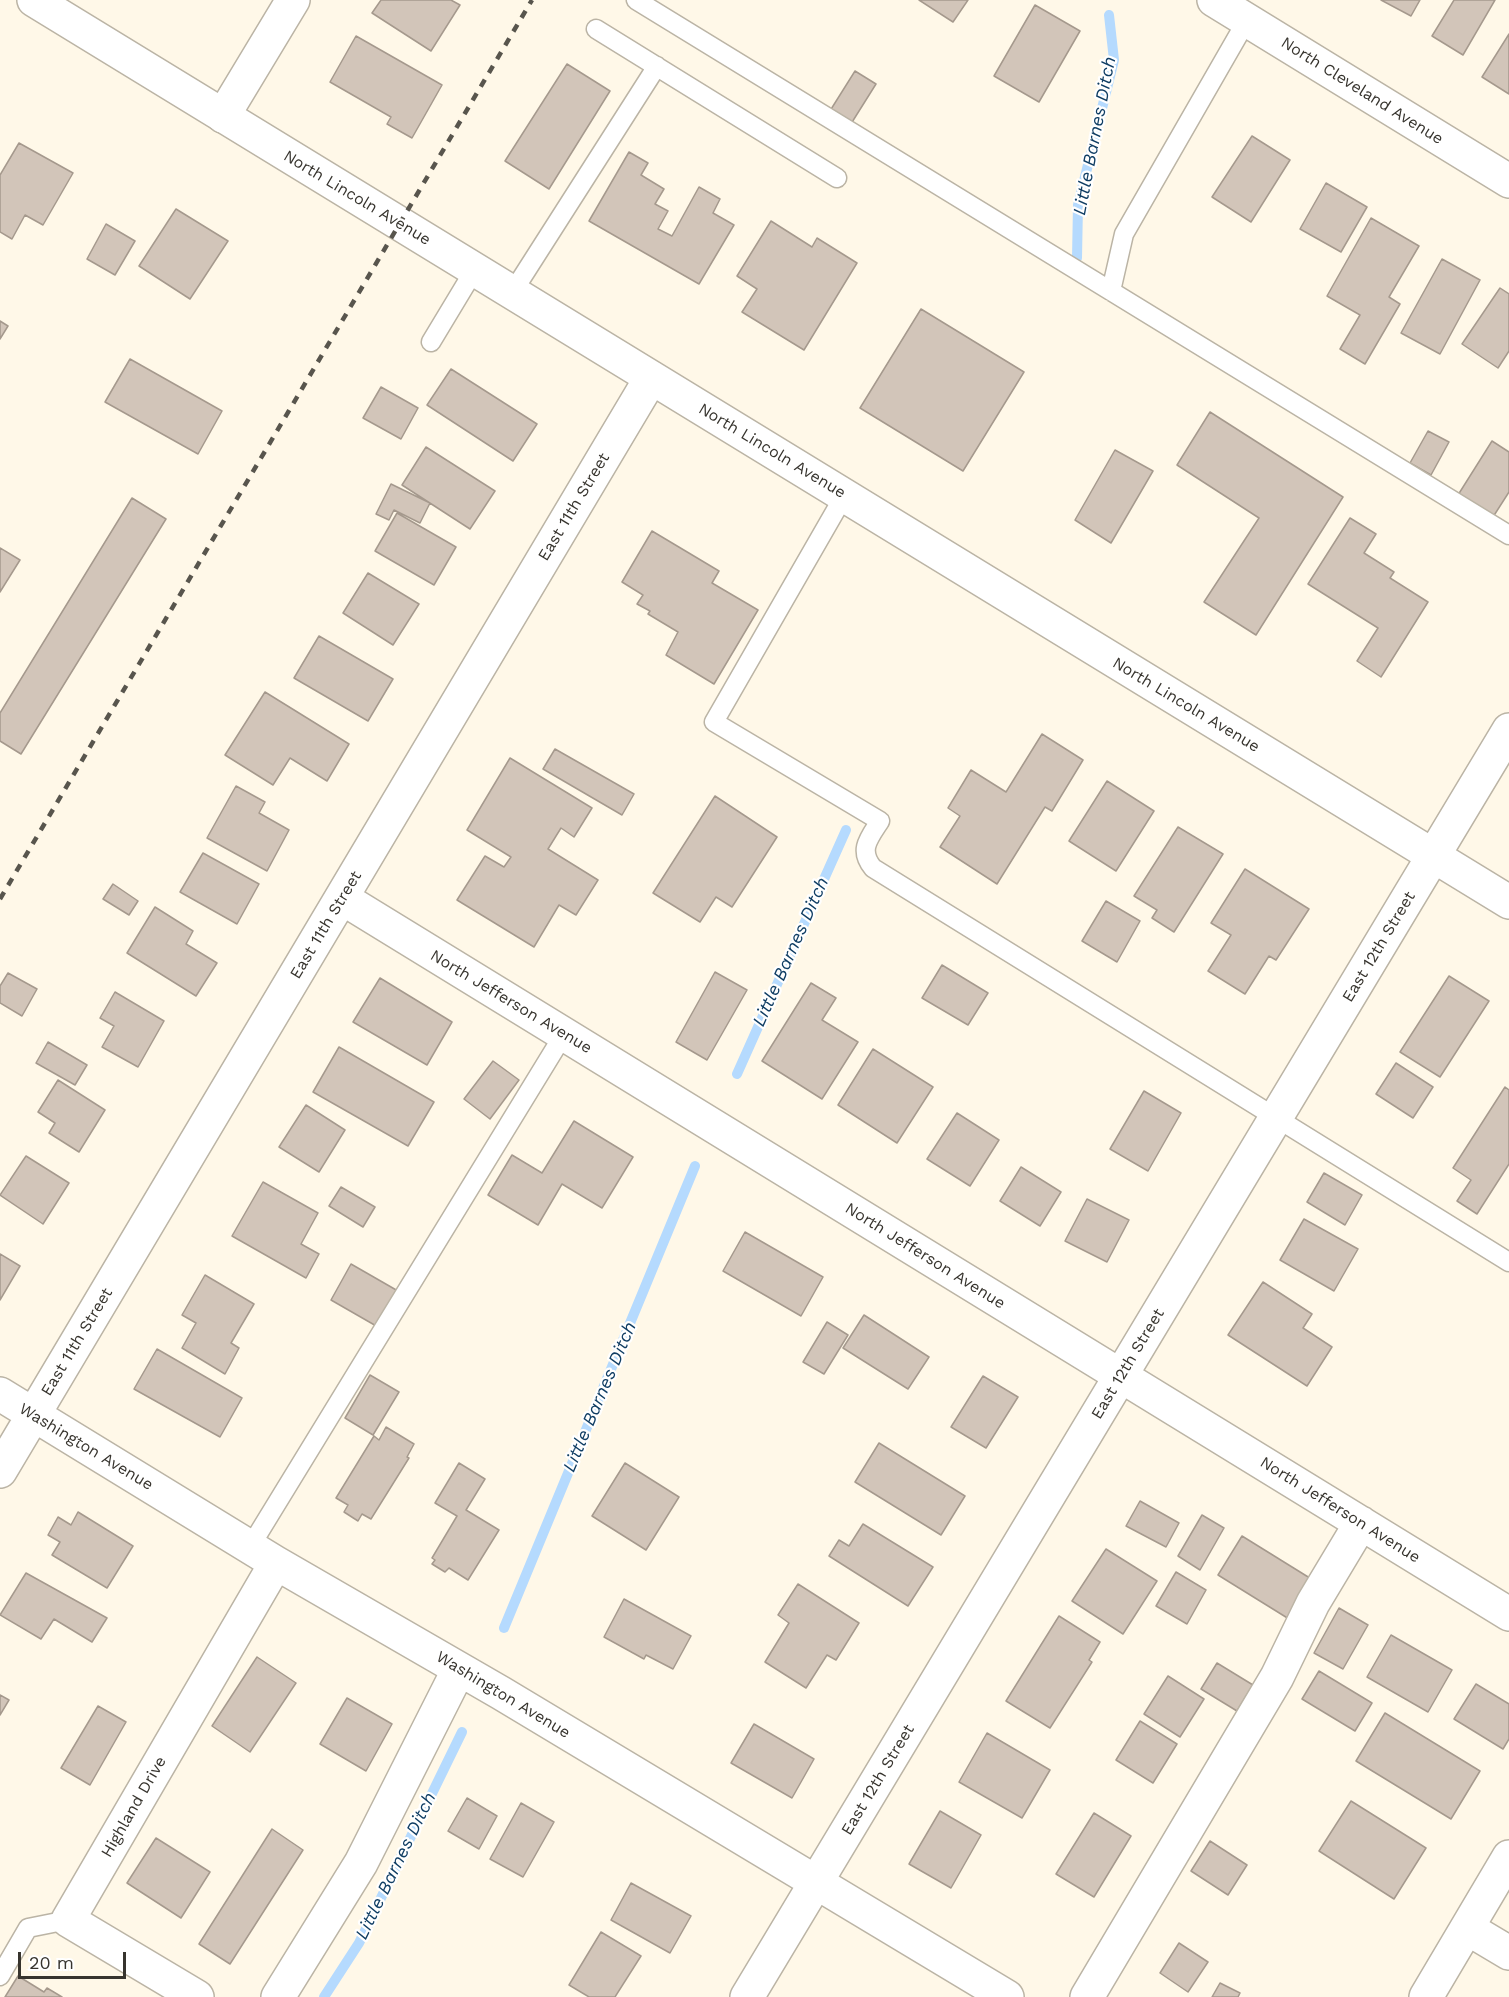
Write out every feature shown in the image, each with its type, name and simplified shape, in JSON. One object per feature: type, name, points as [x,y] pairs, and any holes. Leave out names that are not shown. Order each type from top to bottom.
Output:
[{"type":"main road","name":"North Lincoln Avenue","points":[[34,0],[1509,902]]},
{"type":"main road","points":[[223,116],[293,0]]},
{"type":"main road","name":"North Cleveland Avenue","points":[[1235,8],[1509,181]]},
{"type":"main road","name":"East 11th Street","points":[[0,1471],[651,378]]},
{"type":"main road","name":"East 12th Street","points":[[747,1997],[1509,730]]},
{"type":"main road","name":"North Jefferson Avenue","points":[[342,898],[1509,1614]]},
{"type":"main road","name":"Washington Avenue","points":[[0,1394],[263,1555],[459,1669],[1007,1997]]},
{"type":"main road","points":[[1088,1997],[1277,1677],[1314,1603],[1361,1523]]},
{"type":"main road","name":"Highland Drive","points":[[68,1920],[263,1555]]},
{"type":"main road","points":[[278,1997],[361,1863],[459,1669]]},
{"type":"main road","points":[[1426,1997],[1509,1857]]},
{"type":"main road","points":[[68,1920],[197,1997]]},
{"type":"main road","points":[[1467,1928],[1509,1953]]},
{"type":"lane","points":[[636,0],[1509,535]]},
{"type":"lane","points":[[1111,291],[1124,234],[1235,8]]},
{"type":"lane","points":[[596,29],[837,178]]},
{"type":"lane","points":[[512,292],[657,66]]},
{"type":"lane","points":[[431,342],[475,269]]},
{"type":"lane","points":[[844,496],[714,722],[880,821],[864,847],[865,854],[873,868],[1509,1262]]},
{"type":"lane","points":[[263,1555],[564,1034]]},
{"type":"lane","points":[[0,1976],[28,1928],[68,1920]]},
{"type":"building","points":[[381,0],[451,0],[460,5],[431,51],[372,13]]},
{"type":"building","points":[[919,0],[968,0],[953,22]]},
{"type":"building","points":[[1381,0],[1420,0],[1411,16]]},
{"type":"building","points":[[1454,0],[1495,0],[1463,55],[1432,36]]},
{"type":"building","points":[[1035,5],[1080,31],[1039,102],[994,76]]},
{"type":"building","points":[[1509,34],[1509,94],[1482,77]]},
{"type":"building","points":[[356,36],[442,85],[412,138],[387,124],[391,117],[330,82]]},
{"type":"building","points":[[567,64],[610,91],[549,189],[505,161]]},
{"type":"building","points":[[855,71],[876,84],[849,127],[828,114]]},
{"type":"building","points":[[1252,136],[1290,160],[1251,222],[1212,197]]},
{"type":"building","points":[[19,143],[73,173],[43,225],[25,215],[12,239],[0,232],[0,175]]},
{"type":"building","points":[[629,152],[648,163],[641,175],[664,189],[655,204],[668,211],[658,229],[672,236],[699,187],[720,199],[713,213],[734,225],[699,284],[589,221]]},
{"type":"building","points":[[1326,183],[1367,207],[1341,252],[1300,229]]},
{"type":"building","points":[[176,209],[228,241],[190,299],[139,266]]},
{"type":"building","points":[[1371,218],[1419,246],[1389,297],[1400,304],[1365,364],[1340,349],[1360,315],[1327,296]]},
{"type":"building","points":[[771,221],[812,247],[817,238],[857,263],[804,350],[742,312],[757,289],[737,276]]},
{"type":"building","points":[[106,224],[135,241],[115,275],[87,259]]},
{"type":"building","points":[[1442,259],[1480,280],[1440,354],[1401,333]]},
{"type":"building","points":[[1500,288],[1509,294],[1509,351],[1498,368],[1462,344]]},
{"type":"building","points":[[921,309],[1024,372],[963,471],[860,408]]},
{"type":"building","points":[[0,321],[8,326],[0,339]]},
{"type":"building","points":[[130,359],[222,411],[198,454],[105,402]]},
{"type":"building","points":[[451,369],[537,424],[513,461],[427,405]]},
{"type":"building","points":[[381,387],[418,408],[401,439],[363,418]]},
{"type":"building","points":[[1210,412],[1343,497],[1256,635],[1204,602],[1259,518],[1177,465]]},
{"type":"building","points":[[1428,431],[1449,442],[1431,475],[1410,463]]},
{"type":"building","points":[[1492,441],[1509,452],[1509,492],[1493,517],[1458,495]]},
{"type":"building","points":[[426,447],[495,491],[470,529],[402,485]]},
{"type":"building","points":[[1115,450],[1153,471],[1111,543],[1075,520]]},
{"type":"building","points":[[391,484],[430,503],[420,523],[394,510],[389,520],[376,514]]},
{"type":"building","points":[[132,498],[166,519],[21,754],[0,741],[0,713]]},
{"type":"building","points":[[397,513],[456,547],[434,585],[375,551]]},
{"type":"building","points":[[1350,518],[1376,534],[1364,553],[1394,572],[1390,578],[1428,602],[1381,677],[1357,661],[1378,628],[1308,584]]},
{"type":"building","points":[[652,531],[719,571],[712,583],[758,610],[714,684],[666,655],[678,632],[648,614],[650,611],[637,604],[643,595],[622,582]]},
{"type":"building","points":[[0,548],[20,560],[0,592]]},
{"type":"building","points":[[368,573],[419,604],[393,645],[343,613]]},
{"type":"building","points":[[319,636],[393,679],[368,721],[294,678]]},
{"type":"building","points":[[265,692],[349,744],[327,781],[290,758],[273,785],[225,755]]},
{"type":"building","points":[[1042,734],[1083,760],[1052,811],[1045,807],[997,884],[940,847],[960,816],[948,808],[971,770],[1006,792]]},
{"type":"building","points":[[555,749],[634,794],[622,815],[543,769]]},
{"type":"building","points":[[510,758],[592,808],[574,837],[561,828],[548,849],[598,880],[576,915],[559,905],[534,947],[457,900],[485,856],[504,867],[511,857],[467,830]]},
{"type":"building","points":[[1107,781],[1154,811],[1116,871],[1069,841]]},
{"type":"building","points":[[236,786],[265,802],[259,813],[289,830],[267,871],[207,838]]},
{"type":"building","points":[[715,796],[777,837],[732,907],[716,897],[700,922],[653,893]]},
{"type":"building","points":[[1178,827],[1223,854],[1174,932],[1152,918],[1157,910],[1134,896]]},
{"type":"building","points":[[203,853],[259,884],[237,924],[180,892]]},
{"type":"building","points":[[1245,869],[1309,909],[1276,960],[1269,956],[1245,994],[1208,971],[1231,935],[1211,923]]},
{"type":"building","points":[[113,884],[138,901],[129,915],[103,899]]},
{"type":"building","points":[[1106,901],[1140,921],[1117,962],[1082,941]]},
{"type":"building","points":[[155,907],[193,931],[186,944],[217,963],[196,996],[127,953]]},
{"type":"building","points":[[942,965],[988,993],[968,1025],[922,998]]},
{"type":"building","points":[[715,972],[747,990],[707,1060],[676,1042]]},
{"type":"building","points":[[8,973],[37,989],[22,1016],[0,1003],[0,986]]},
{"type":"building","points":[[1449,976],[1489,1001],[1440,1077],[1400,1052]]},
{"type":"building","points":[[380,978],[452,1022],[427,1065],[353,1022]]},
{"type":"building","points":[[811,983],[836,998],[822,1020],[858,1042],[822,1099],[762,1061]]},
{"type":"building","points":[[115,992],[164,1021],[138,1067],[102,1047],[114,1026],[100,1018]]},
{"type":"building","points":[[48,1042],[87,1065],[75,1085],[36,1063]]},
{"type":"building","points":[[339,1047],[434,1102],[408,1146],[313,1092]]},
{"type":"building","points":[[873,1049],[933,1087],[897,1143],[838,1105]]},
{"type":"building","points":[[493,1061],[519,1080],[490,1119],[464,1099]]},
{"type":"building","points":[[1396,1063],[1433,1087],[1413,1118],[1376,1094]]},
{"type":"building","points":[[58,1080],[105,1110],[79,1152],[49,1133],[55,1123],[38,1112]]},
{"type":"building","points":[[1505,1087],[1509,1090],[1509,1164],[1477,1214],[1457,1201],[1471,1180],[1453,1168]]},
{"type":"building","points":[[1144,1091],[1181,1113],[1148,1171],[1110,1149]]},
{"type":"building","points":[[306,1105],[345,1130],[319,1172],[279,1147]]},
{"type":"building","points":[[957,1113],[999,1140],[970,1186],[927,1159]]},
{"type":"building","points":[[574,1121],[633,1157],[602,1208],[562,1184],[538,1225],[488,1195],[512,1155],[542,1173]]},
{"type":"building","points":[[26,1156],[69,1183],[43,1224],[0,1195]]},
{"type":"building","points":[[1021,1167],[1061,1192],[1040,1226],[1000,1201]]},
{"type":"building","points":[[1324,1173],[1362,1195],[1345,1225],[1307,1202]]},
{"type":"building","points":[[263,1182],[318,1213],[301,1244],[319,1254],[306,1278],[232,1236]]},
{"type":"building","points":[[341,1187],[375,1207],[363,1227],[329,1206]]},
{"type":"building","points":[[1087,1199],[1129,1220],[1107,1262],[1065,1241]]},
{"type":"building","points":[[1304,1219],[1358,1249],[1334,1291],[1280,1260]]},
{"type":"building","points":[[745,1232],[823,1277],[801,1316],[723,1271]]},
{"type":"building","points":[[0,1254],[20,1266],[0,1300]]},
{"type":"building","points":[[351,1264],[398,1291],[378,1327],[331,1300]]},
{"type":"building","points":[[205,1275],[254,1304],[231,1343],[239,1348],[225,1374],[182,1348],[196,1323],[182,1315]]},
{"type":"building","points":[[1263,1282],[1312,1314],[1303,1328],[1332,1347],[1307,1386],[1228,1335]]},
{"type":"building","points":[[864,1315],[929,1357],[908,1389],[843,1348]]},
{"type":"building","points":[[827,1322],[848,1335],[824,1374],[803,1362]]},
{"type":"building","points":[[157,1349],[242,1398],[220,1437],[134,1389]]},
{"type":"building","points":[[370,1375],[399,1392],[373,1435],[345,1418]]},
{"type":"building","points":[[983,1376],[1018,1397],[986,1448],[951,1427]]},
{"type":"building","points":[[386,1427],[414,1444],[407,1457],[409,1458],[371,1519],[362,1514],[358,1521],[344,1512],[348,1505],[336,1498],[374,1436],[379,1440]]},
{"type":"building","points":[[879,1443],[965,1496],[941,1535],[855,1482]]},
{"type":"building","points":[[459,1463],[485,1479],[466,1510],[499,1530],[468,1580],[449,1568],[445,1572],[432,1564],[435,1560],[432,1558],[457,1516],[435,1503]]},
{"type":"building","points":[[625,1463],[679,1497],[646,1550],[592,1516]]},
{"type":"building","points":[[1140,1501],[1179,1523],[1166,1547],[1126,1526]]},
{"type":"building","points":[[78,1512],[133,1546],[107,1588],[52,1555],[60,1542],[48,1535],[58,1517],[71,1525]]},
{"type":"building","points":[[1202,1515],[1224,1528],[1200,1570],[1178,1556]]},
{"type":"building","points":[[863,1524],[933,1567],[908,1606],[829,1556],[839,1540],[849,1546]]},
{"type":"building","points":[[1242,1536],[1313,1580],[1289,1619],[1218,1575]]},
{"type":"building","points":[[1106,1549],[1157,1581],[1123,1634],[1072,1601]]},
{"type":"building","points":[[1176,1572],[1206,1590],[1187,1624],[1156,1606]]},
{"type":"building","points":[[26,1573],[107,1618],[92,1642],[54,1619],[41,1639],[0,1615]]},
{"type":"building","points":[[798,1584],[859,1623],[836,1660],[827,1655],[806,1688],[765,1662],[789,1623],[778,1615]]},
{"type":"building","points":[[624,1599],[691,1636],[673,1669],[646,1655],[644,1659],[604,1637]]},
{"type":"building","points":[[1339,1608],[1368,1625],[1343,1669],[1314,1653]]},
{"type":"building","points":[[1059,1616],[1100,1642],[1089,1660],[1092,1662],[1050,1728],[1006,1701]]},
{"type":"building","points":[[1391,1635],[1452,1670],[1428,1712],[1367,1677]]},
{"type":"building","points":[[257,1657],[296,1683],[250,1752],[212,1726]]},
{"type":"building","points":[[1217,1663],[1253,1685],[1237,1711],[1201,1689]]},
{"type":"building","points":[[1319,1671],[1372,1703],[1355,1731],[1302,1699]]},
{"type":"building","points":[[1168,1676],[1204,1699],[1180,1737],[1144,1714]]},
{"type":"building","points":[[1476,1684],[1509,1704],[1509,1739],[1503,1749],[1454,1719]]},
{"type":"building","points":[[0,1695],[9,1700],[0,1715]]},
{"type":"building","points":[[347,1698],[392,1724],[366,1771],[320,1744]]},
{"type":"building","points":[[98,1706],[126,1722],[90,1785],[61,1768]]},
{"type":"building","points":[[1385,1713],[1480,1771],[1451,1819],[1356,1761]]},
{"type":"building","points":[[1140,1721],[1177,1744],[1153,1783],[1116,1760]]},
{"type":"building","points":[[754,1724],[814,1759],[792,1798],[731,1763]]},
{"type":"building","points":[[987,1733],[1050,1770],[1022,1818],[959,1782]]},
{"type":"building","points":[[467,1798],[497,1816],[479,1849],[448,1831]]},
{"type":"building","points":[[1351,1801],[1426,1848],[1394,1899],[1319,1851]]},
{"type":"building","points":[[521,1803],[554,1822],[523,1877],[490,1859]]},
{"type":"building","points":[[940,1811],[981,1835],[951,1888],[909,1864]]},
{"type":"building","points":[[1094,1813],[1131,1836],[1094,1897],[1056,1874]]},
{"type":"building","points":[[272,1829],[303,1850],[230,1964],[199,1944]]},
{"type":"building","points":[[156,1838],[210,1872],[181,1918],[127,1883]]},
{"type":"building","points":[[1210,1841],[1247,1865],[1228,1895],[1191,1871]]},
{"type":"building","points":[[631,1883],[691,1916],[670,1953],[611,1920]]},
{"type":"building","points":[[601,1932],[641,1956],[615,1997],[589,1997],[569,1985]]},
{"type":"building","points":[[1179,1943],[1208,1962],[1188,1992],[1160,1973]]},
{"type":"building","points":[[18,1976],[44,1992],[47,1988],[62,1997],[5,1997]]},
{"type":"building","points":[[1220,1983],[1240,1993],[1238,1997],[1212,1997]]},
{"type":"waterway","name":"Little Barnes Ditch","points":[[1077,258],[1078,205],[1114,60],[1109,15]]},
{"type":"waterway","name":"Little Barnes Ditch","points":[[737,1074],[846,830]]},
{"type":"waterway","name":"Little Barnes Ditch","points":[[504,1628],[695,1166]]},
{"type":"waterway","name":"Little Barnes Ditch","points":[[324,1997],[359,1943],[462,1732]]},
{"type":"railway","points":[[0,899],[532,0]]}]
